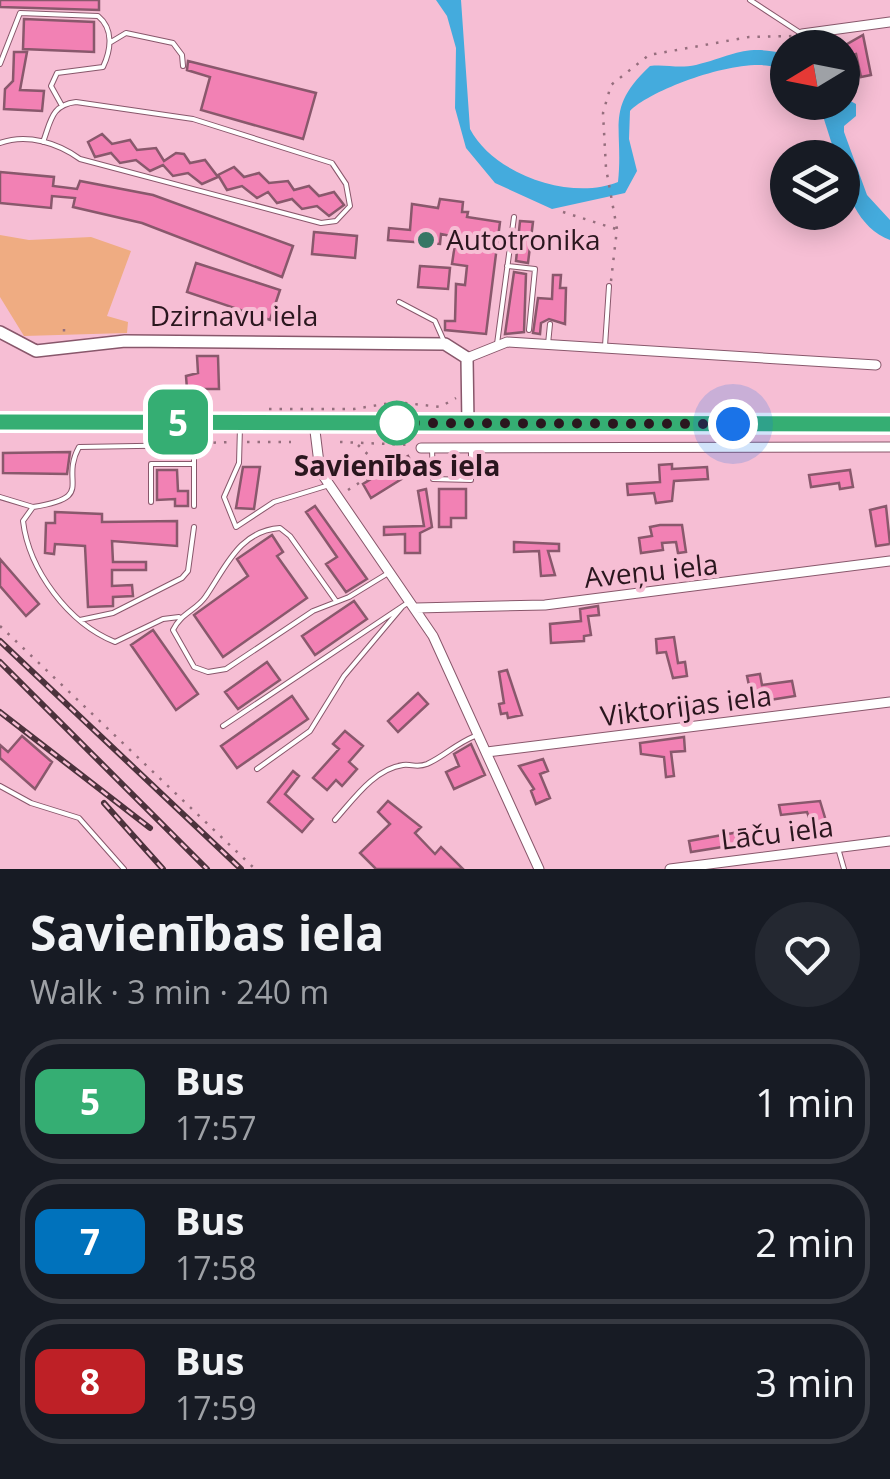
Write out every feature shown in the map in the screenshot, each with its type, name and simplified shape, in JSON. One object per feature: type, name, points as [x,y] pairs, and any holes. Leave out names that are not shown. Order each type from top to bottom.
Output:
[{"type":"main road","points":[[0,422],[890,424]]},
{"type":"street","points":[[831,30],[890,22]]},
{"type":"street","name":"Dzirnavu iela","points":[[0,332],[36,351],[125,341],[446,344]]},
{"type":"street","points":[[446,344],[467,358]]},
{"type":"street","points":[[467,358],[497,344],[548,344],[876,365]]},
{"type":"street","points":[[467,358],[470,448]]},
{"type":"street","points":[[314,423],[315,456],[329,484],[444,656],[539,869]]},
{"type":"street","points":[[426,448],[890,447]]},
{"type":"street","name":"Aveņu iela","points":[[409,605],[545,605],[890,561]]},
{"type":"street","name":"Viktorijas iela","points":[[487,752],[890,702]]},
{"type":"street","name":"Lāču iela","points":[[670,869],[890,841]]},
{"type":"lane","points":[[750,0],[796,30]]},
{"type":"lane","points":[[0,64],[20,13],[98,16],[104,21],[111,42],[103,67],[58,74],[51,86],[61,104]]},
{"type":"lane","points":[[111,42],[126,33],[173,43],[183,66]]},
{"type":"lane","points":[[0,142],[62,146],[80,160],[321,222],[336,221],[350,206],[346,184],[332,163],[193,119],[61,104]]},
{"type":"lane","points":[[43,142],[52,113],[61,104]]},
{"type":"lane","points":[[497,344],[514,218]]},
{"type":"lane","points":[[507,266],[534,269],[529,330]]},
{"type":"lane","points":[[605,346],[610,286]]},
{"type":"lane","points":[[399,302],[434,321],[446,344]]},
{"type":"lane","points":[[548,344],[550,324]]},
{"type":"lane","points":[[194,422],[194,506]]},
{"type":"lane","points":[[240,422],[239,464],[224,498],[236,526],[274,502],[329,484]]},
{"type":"lane","points":[[0,497],[34,507],[66,501],[73,493],[79,447],[194,445]]},
{"type":"lane","points":[[426,448],[433,479],[471,480],[470,448]]},
{"type":"lane","points":[[151,502],[151,464],[193,464]]},
{"type":"lane","points":[[34,507],[24,520],[26,547],[44,580],[96,634],[115,642],[163,620],[179,617],[206,598],[236,550],[269,529],[280,528],[290,536],[336,601]]},
{"type":"lane","points":[[80,620],[113,613],[182,578],[188,570],[194,526]]},
{"type":"lane","points":[[179,617],[174,630],[176,642],[194,667],[208,672],[226,669],[390,572]]},
{"type":"lane","points":[[223,726],[409,605]]},
{"type":"lane","points":[[257,770],[310,731],[344,676],[409,605]]},
{"type":"lane","points":[[334,820],[379,774],[404,765],[420,767],[440,758],[447,747],[479,734]]},
{"type":"lane","points":[[0,786],[31,803],[79,818],[124,869]]},
{"type":"lane","points":[[838,848],[844,869]]},
{"type":"path","points":[[610,286],[617,229],[607,177],[605,101],[611,85],[637,61],[770,36]]},
{"type":"path","points":[[562,212],[617,229]]},
{"type":"path","points":[[268,410],[440,406],[457,396]]},
{"type":"path","points":[[194,445],[291,442]]},
{"type":"path","points":[[340,442],[387,442],[426,448]]},
{"type":"path","points":[[356,442],[382,468]]},
{"type":"path","points":[[348,490],[403,455],[403,445]]},
{"type":"path","points":[[0,626],[255,869]]},
{"type":"shaded area","points":[[0,235],[29,240],[91,237],[131,251],[107,316],[128,322],[127,333],[24,336],[0,297]]},
{"type":"water","points":[[436,0],[461,0],[470,129],[481,145],[515,171],[557,186],[599,187],[618,182],[621,107],[626,94],[650,66],[690,66],[760,50],[770,51],[770,67],[754,65],[707,74],[642,102],[630,111],[629,139],[637,171],[625,193],[552,209],[495,183],[466,148],[455,108],[456,48],[447,16]]},
{"type":"water","points":[[824,120],[851,120],[844,126],[847,140],[831,140]]},
{"type":"water","points":[[860,176],[867,195],[890,220],[890,240],[861,217]]},
{"type":"building","points":[[0,0],[99,0],[99,10],[0,7]]},
{"type":"building","points":[[24,19],[94,22],[94,52],[23,49]]},
{"type":"building","points":[[863,35],[871,75],[861,77],[860,72]]},
{"type":"building","points":[[14,52],[27,52],[20,90],[44,91],[42,111],[4,109],[5,89],[13,81]]},
{"type":"building","points":[[188,61],[316,93],[303,139],[201,110],[210,77],[187,70]]},
{"type":"building","points":[[102,134],[112,144],[130,140],[137,150],[156,148],[164,161],[176,153],[184,154],[190,163],[205,160],[218,177],[202,184],[188,173],[173,176],[163,165],[150,171],[136,160],[120,163],[111,153],[95,157],[88,142]]},
{"type":"building","points":[[234,167],[244,177],[259,173],[269,183],[288,181],[294,190],[309,186],[319,196],[334,192],[344,205],[329,216],[317,206],[302,209],[292,199],[277,203],[268,192],[257,198],[242,186],[227,190],[218,175]]},
{"type":"building","points":[[0,172],[54,177],[53,186],[77,189],[80,181],[153,195],[293,246],[282,277],[142,223],[73,207],[75,198],[52,196],[51,208],[0,203]]},
{"type":"building","points":[[440,199],[463,202],[462,212],[468,212],[467,217],[500,222],[486,334],[445,330],[445,321],[455,321],[456,284],[465,285],[467,266],[452,264],[456,237],[441,234],[440,244],[388,240],[389,228],[410,230],[412,204],[438,208]]},
{"type":"building","points":[[520,221],[533,222],[528,263],[516,261]]},
{"type":"building","points":[[314,232],[357,236],[355,258],[312,254]]},
{"type":"building","points":[[196,263],[280,290],[270,320],[187,292]]},
{"type":"building","points":[[420,266],[450,268],[448,289],[418,287]]},
{"type":"building","points":[[514,272],[526,274],[524,332],[505,334]]},
{"type":"building","points":[[553,275],[561,275],[560,288],[566,288],[565,324],[549,319],[541,323],[540,334],[533,333],[538,298],[552,299]]},
{"type":"building","points":[[197,356],[218,356],[219,389],[187,389],[186,376],[198,373]]},
{"type":"building","points":[[70,452],[67,474],[3,473],[3,453]]},
{"type":"building","points":[[408,456],[416,470],[371,498],[363,484]]},
{"type":"building","points":[[672,464],[672,469],[707,467],[708,479],[674,481],[672,501],[656,503],[654,493],[628,495],[627,484],[660,482],[659,465]]},
{"type":"building","points":[[243,467],[260,467],[254,509],[236,508]]},
{"type":"building","points":[[157,470],[177,470],[178,491],[188,491],[188,506],[175,506],[175,499],[157,500]]},
{"type":"building","points":[[850,470],[853,487],[840,489],[839,483],[811,487],[809,475]]},
{"type":"building","points":[[426,489],[432,527],[420,533],[420,553],[405,553],[405,534],[384,535],[384,527],[424,526],[418,491]]},
{"type":"building","points":[[439,489],[466,489],[466,518],[451,518],[451,527],[439,527]]},
{"type":"building","points":[[315,506],[367,579],[346,592],[326,564],[337,557],[306,512]]},
{"type":"building","points":[[886,506],[890,544],[876,546],[870,510]]},
{"type":"building","points":[[55,512],[102,514],[102,522],[177,521],[177,546],[112,541],[113,562],[146,562],[146,570],[112,570],[112,586],[132,585],[133,596],[113,597],[113,606],[88,607],[85,546],[55,544],[54,554],[45,553],[46,523],[55,523]]},
{"type":"building","points":[[682,525],[686,552],[678,553],[676,542],[662,543],[663,550],[641,553],[639,538],[652,536],[650,527]]},
{"type":"building","points":[[272,535],[283,552],[277,556],[307,598],[223,657],[194,615],[248,576],[237,559]]},
{"type":"building","points":[[514,542],[559,544],[559,551],[548,551],[555,575],[541,576],[539,551],[514,552]]},
{"type":"building","points":[[0,559],[39,604],[26,616],[0,586]]},
{"type":"building","points":[[354,601],[367,619],[315,655],[302,636]]},
{"type":"building","points":[[598,606],[599,615],[588,616],[591,635],[584,636],[584,641],[551,643],[550,624],[581,621],[580,609]]},
{"type":"building","points":[[153,630],[198,694],[176,710],[131,645]]},
{"type":"building","points":[[674,637],[678,663],[685,662],[687,676],[673,678],[666,652],[657,653],[656,639]]},
{"type":"building","points":[[267,662],[280,680],[238,709],[225,692]]},
{"type":"building","points":[[507,670],[522,715],[508,718],[507,713],[501,714],[499,704],[504,703],[499,672]]},
{"type":"building","points":[[760,674],[762,685],[792,681],[795,696],[763,701],[761,693],[751,695],[747,676]]},
{"type":"building","points":[[418,693],[428,704],[398,732],[388,721]]},
{"type":"building","points":[[292,696],[308,719],[237,768],[221,746]]},
{"type":"building","points":[[345,731],[363,746],[349,762],[357,769],[342,786],[336,780],[327,790],[313,778],[339,749],[333,744]]},
{"type":"building","points":[[22,736],[52,762],[35,789],[0,758],[0,745],[8,752]]},
{"type":"building","points":[[684,737],[685,751],[671,752],[674,776],[666,777],[664,757],[641,754],[640,743]]},
{"type":"building","points":[[471,744],[485,775],[454,789],[446,772],[459,766],[454,754]]},
{"type":"building","points":[[543,759],[548,771],[540,774],[550,798],[536,804],[531,791],[534,789],[519,766]]},
{"type":"building","points":[[293,771],[299,776],[285,794],[313,819],[302,832],[268,802]]},
{"type":"building","points":[[388,801],[421,827],[415,833],[435,854],[441,847],[463,869],[376,869],[360,853],[390,824],[378,812]]},
{"type":"building","points":[[820,801],[829,831],[815,833],[807,812],[781,815],[779,805]]},
{"type":"building","points":[[739,832],[741,844],[691,852],[689,841]]},
{"type":"railway","points":[[0,641],[241,869]]},
{"type":"railway","points":[[0,662],[207,869]]},
{"type":"railway","points":[[0,712],[150,828]]},
{"type":"railway","points":[[104,803],[163,869]]},
{"type":"bus line","name":"5","points":[[0,422],[890,424]]},
{"type":"place","name":"Autotronika","points":[[426,240]]},
{"type":"place","name":"Savienības iela","points":[[397,423]]},
{"type":"route","points":[[397,423],[733,424]]}]
